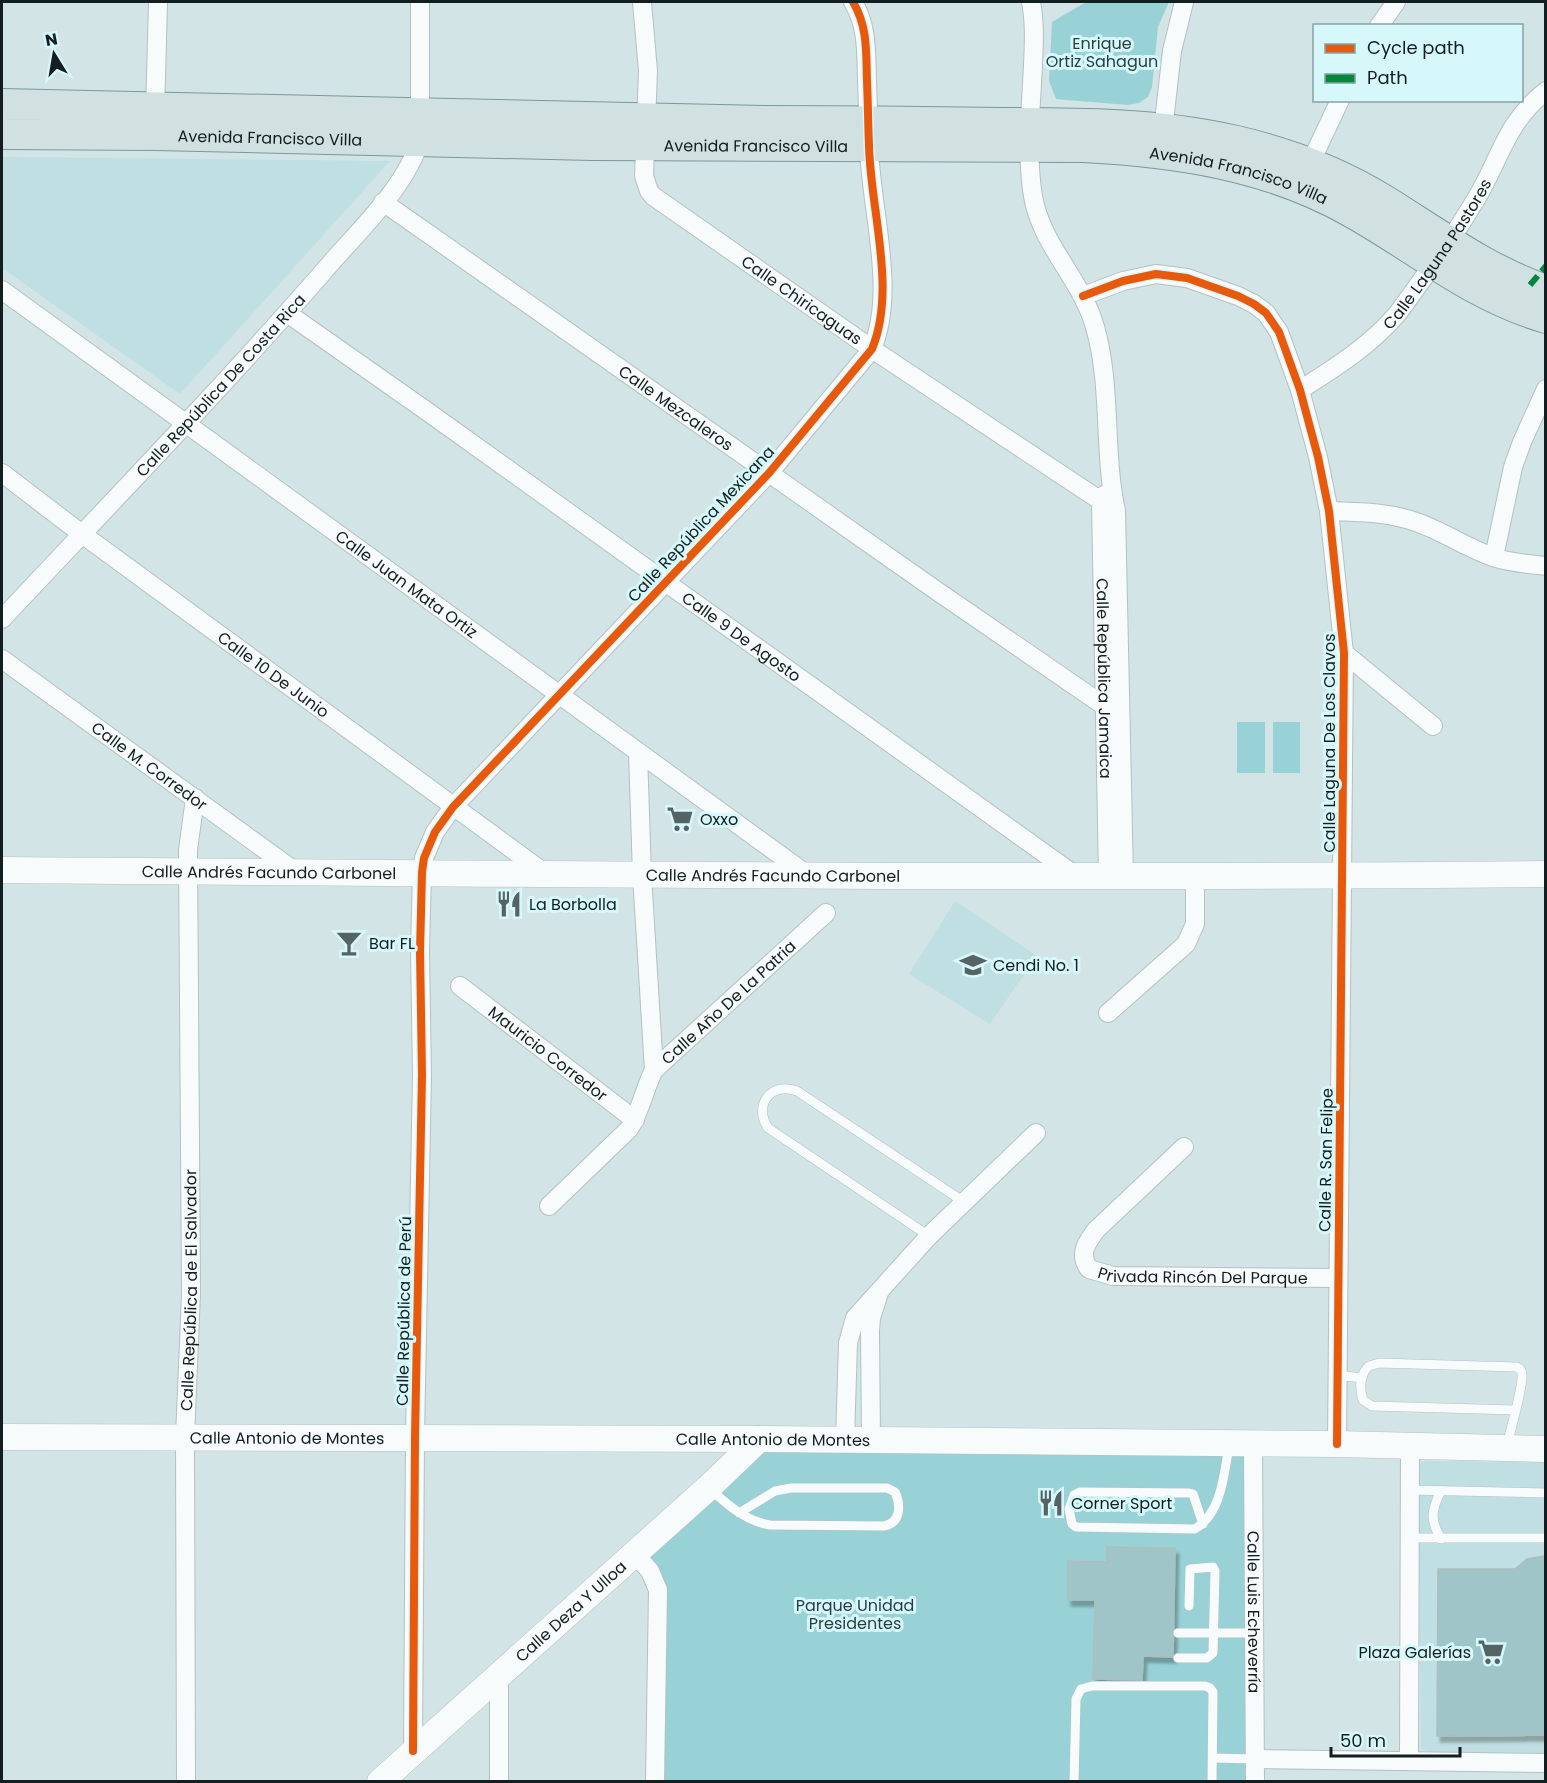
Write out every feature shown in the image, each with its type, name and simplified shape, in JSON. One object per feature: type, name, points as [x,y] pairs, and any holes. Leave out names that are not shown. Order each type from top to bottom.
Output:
[{"type":"main road","name":"Avenida Francisco Villa","points":[[2,104],[155,121],[421,127],[592,145],[646,132],[1030,135],[1128,125],[1162,141],[1221,163],[1305,176],[1350,211],[1440,253],[1545,290]]},
{"type":"main road","name":"Avenida Francisco Villa","points":[[2,134],[155,121]]},
{"type":"main road","name":"Avenida Francisco Villa","points":[[1440,253],[1489,297],[1545,318]]},
{"type":"main road","name":"Calle Andrés Facundo Carbonel","points":[[2,870],[811,877],[1545,874]]},
{"type":"main road","name":"Calle Antonio de Montes","points":[[2,1437],[759,1439],[1337,1444],[1545,1449]]},
{"type":"main road","name":"Calle Deza Y Ulloa","points":[[380,1782],[708,1488],[759,1439]]},
{"type":"street","points":[[155,121],[158,2]]},
{"type":"street","points":[[420,2],[421,127]]},
{"type":"street","name":"Calle Chiricaguas","points":[[642,2],[648,71],[644,176],[653,196],[872,349],[1109,507]]},
{"type":"street","name":"Calle República Mexicana","points":[[422,872],[424,858],[435,832],[453,807],[769,473],[872,349],[878,329],[882,291],[880,245],[869,134],[866,36],[853,2]]},
{"type":"street","name":"Calle República Jamaica","points":[[1031,2],[1034,31],[1030,180],[1036,213],[1042,229],[1083,296],[1094,324],[1102,356],[1110,483],[1104,706],[1116,877]]},
{"type":"street","points":[[1162,141],[1172,51],[1184,2]]},
{"type":"street","points":[[1380,24],[1396,2]]},
{"type":"street","name":"Calle Laguna Pastores","points":[[1300,390],[1346,361],[1398,314],[1477,197],[1514,123],[1523,111],[1545,91]]},
{"type":"street","points":[[1305,176],[1339,102]]},
{"type":"street","name":"Calle República De Costa Rica","points":[[2,619],[287,313],[383,202],[408,170],[421,127]]},
{"type":"street","name":"Calle Mezcaleros","points":[[383,202],[1119,716]]},
{"type":"street","name":"Calle Laguna De Los Clavos","points":[[1083,296],[1123,281],[1156,273],[1186,278],[1254,304],[1273,321],[1279,332],[1300,390],[1318,457],[1329,511],[1344,653],[1343,876]]},
{"type":"street","name":"Calle Juan Mata Ortiz","points":[[2,290],[362,550],[558,696],[811,877]]},
{"type":"street","name":"Calle 9 De Agosto","points":[[287,313],[1077,877]]},
{"type":"street","points":[[1494,557],[1513,467],[1521,442],[1545,389]]},
{"type":"street","name":"Calle 10 De Junio","points":[[2,473],[546,874]]},
{"type":"street","name":"Calle República Jamaica","points":[[1109,507],[1119,716],[1116,877]]},
{"type":"street","points":[[1329,511],[1400,517],[1417,522],[1494,557],[1522,564],[1545,566]]},
{"type":"street","points":[[1344,653],[1433,726]]},
{"type":"street","name":"Calle M. Corredor","points":[[2,659],[296,872]]},
{"type":"street","points":[[638,753],[642,875],[654,1070]]},
{"type":"street","name":"Calle República de El Salvador","points":[[186,1782],[185,1437],[191,1293],[188,872],[195,798]]},
{"type":"street","name":"Calle República de Perú","points":[[413,1751],[415,1437],[422,1075],[420,951],[422,872]]},
{"type":"street","name":"Calle R. San Felipe","points":[[1337,1444],[1343,876]]},
{"type":"street","points":[[1108,1013],[1186,944],[1195,924],[1195,877]]},
{"type":"street","name":"Calle Año De La Patria","points":[[549,1206],[624,1136],[635,1120],[654,1070],[826,913]]},
{"type":"street","name":"Mauricio Corredor","points":[[460,986],[635,1120]]},
{"type":"street","points":[[845,1440],[848,1343],[851,1327],[862,1308],[929,1236],[1036,1133]]},
{"type":"street","name":"Privada Rincón Del Parque","points":[[1184,1147],[1088,1240],[1083,1252],[1085,1264],[1089,1269],[1113,1276],[1338,1278]]},
{"type":"street","points":[[872,1440],[870,1331],[871,1318],[880,1289]]},
{"type":"street","name":"Calle Luis Echeverría","points":[[1241,1443],[1254,1632],[1255,1782]]},
{"type":"street","points":[[1409,1760],[1410,1447]]},
{"type":"street","points":[[635,1554],[650,1571],[658,1590],[655,1782]]},
{"type":"street","points":[[499,1674],[499,1782]]},
{"type":"street","points":[[1255,1759],[1545,1763]]},
{"type":"lane","points":[[929,1236],[768,1128],[764,1122],[762,1108],[770,1094],[784,1088],[797,1091],[964,1202]]},
{"type":"lane","points":[[1506,1448],[1515,1410],[1522,1376],[1521,1370],[1515,1366],[1379,1363],[1369,1366],[1362,1378],[1363,1400],[1372,1406],[1515,1410]]},
{"type":"lane","points":[[1337,1375],[1362,1378]]},
{"type":"lane","points":[[1203,1524],[1193,1494],[1189,1493],[1080,1492],[1074,1495],[1069,1509],[1072,1524],[1076,1527],[1188,1531],[1203,1524],[1215,1506],[1241,1443]]},
{"type":"lane","points":[[708,1488],[739,1513],[770,1525],[884,1526],[893,1523],[896,1519],[898,1507],[896,1492],[887,1488],[791,1488],[776,1491],[739,1513]]},
{"type":"lane","points":[[1410,1490],[1545,1493]]},
{"type":"lane","points":[[1441,1491],[1433,1506],[1433,1526],[1441,1539]]},
{"type":"lane","points":[[1410,1538],[1545,1538]]},
{"type":"lane","points":[[1178,1658],[1209,1657],[1213,1653],[1215,1571],[1213,1567],[1190,1569],[1189,1606]]},
{"type":"lane","points":[[1178,1633],[1254,1632]]},
{"type":"lane","points":[[1074,1782],[1076,1699],[1081,1689],[1092,1686],[1205,1686],[1210,1688],[1214,1697],[1212,1782]]},
{"type":"lane","points":[[1213,1758],[1255,1759]]},
{"type":"shaded area","points":[[2,157],[390,161],[180,394],[2,268]]},
{"type":"shaded area","name":"Cendi No. 1","points":[[955,901],[1037,956],[990,1024],[909,974]]},
{"type":"shaded area","points":[[1424,1461],[1545,1462],[1545,1753],[1430,1752],[1421,1749],[1418,1474],[1419,1465]]},
{"type":"green space","name":"Enrique Ortiz Sahagun","points":[[1086,2],[1169,2],[1158,27],[1152,87],[1148,97],[1139,103],[1128,105],[1056,99],[1049,81],[1052,22]]},
{"type":"green space","points":[[1237,722],[1265,722],[1265,773],[1237,773]]},
{"type":"green space","points":[[1273,722],[1300,722],[1300,773],[1273,773]]},
{"type":"green space","name":"Parque Unidad Presidentes","points":[[755,1445],[1249,1449],[1252,1781],[650,1781],[652,1571],[639,1551]]},
{"type":"building","points":[[1107,1547],[1175,1548],[1173,1657],[1143,1656],[1142,1680],[1093,1679],[1095,1600],[1068,1600],[1068,1561],[1107,1562]]},
{"type":"building","name":"Plaza Galerías","points":[[1545,1556],[1546,1735],[1437,1736],[1438,1569],[1515,1569],[1527,1559]]},
{"type":"marked path","points":[[1530,285],[1546,266]]},
{"type":"cycle path","points":[[413,1751],[415,1437],[422,1075],[420,951],[424,858],[435,832],[453,807],[769,473],[872,349],[879,326],[882,275],[870,169],[865,40],[858,11],[853,2]]},
{"type":"cycle path","points":[[1083,296],[1123,281],[1156,274],[1187,278],[1254,304],[1266,313],[1279,332],[1300,390],[1318,457],[1329,511],[1344,653],[1337,1444]]},
{"type":"place","name":"Oxxo","points":[[680,819]]},
{"type":"place","name":"La Borbolla","points":[[509,904]]},
{"type":"place","name":"Bar FL","points":[[349,943]]},
{"type":"place","name":"Cendi No. 1","points":[[973,965]]},
{"type":"place","name":"Corner Sport","points":[[1051,1503]]},
{"type":"place","name":"Plaza Galerías","points":[[1491,1652]]}]
